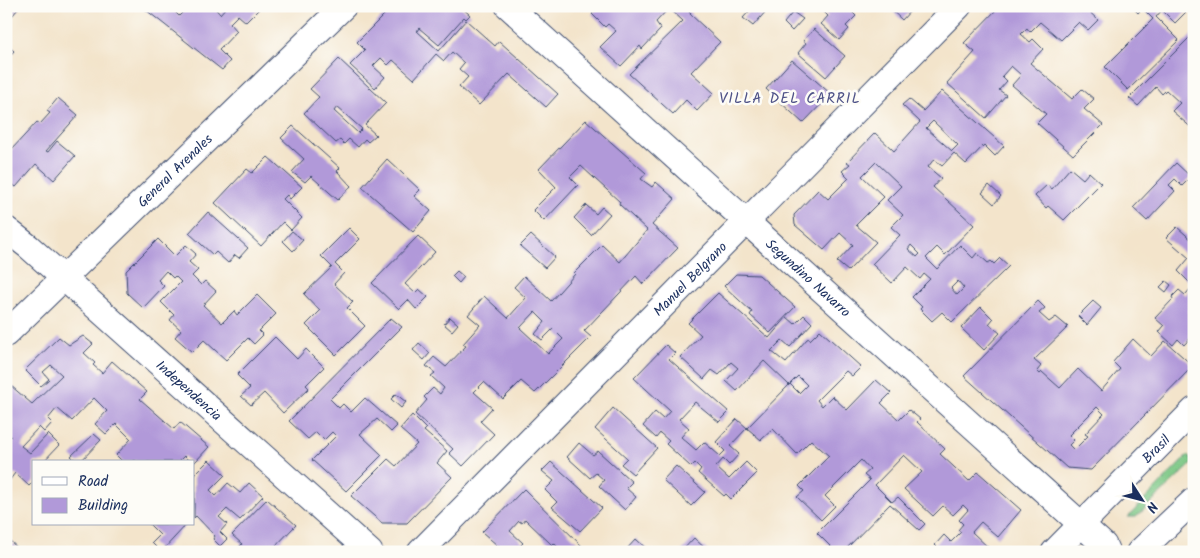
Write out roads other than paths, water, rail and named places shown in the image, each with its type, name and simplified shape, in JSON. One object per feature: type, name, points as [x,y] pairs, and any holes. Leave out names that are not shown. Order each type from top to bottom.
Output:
[{"type":"street","name":"General Arenales","points":[[6,334],[344,6]]},
{"type":"street","name":"Segundino Navarro","points":[[508,6],[1104,545],[1106,552]]},
{"type":"street","name":"Manuel Belgrano","points":[[420,552],[959,6]]},
{"type":"street","name":"Independencia","points":[[6,229],[29,246],[370,552]]},
{"type":"street","name":"Brasil","points":[[1054,552],[1194,410]]},
{"type":"street","points":[[1139,552],[1194,500]]},
{"type":"district","name":"VILLA DEL CARRIL","points":[[790,98]]}]
